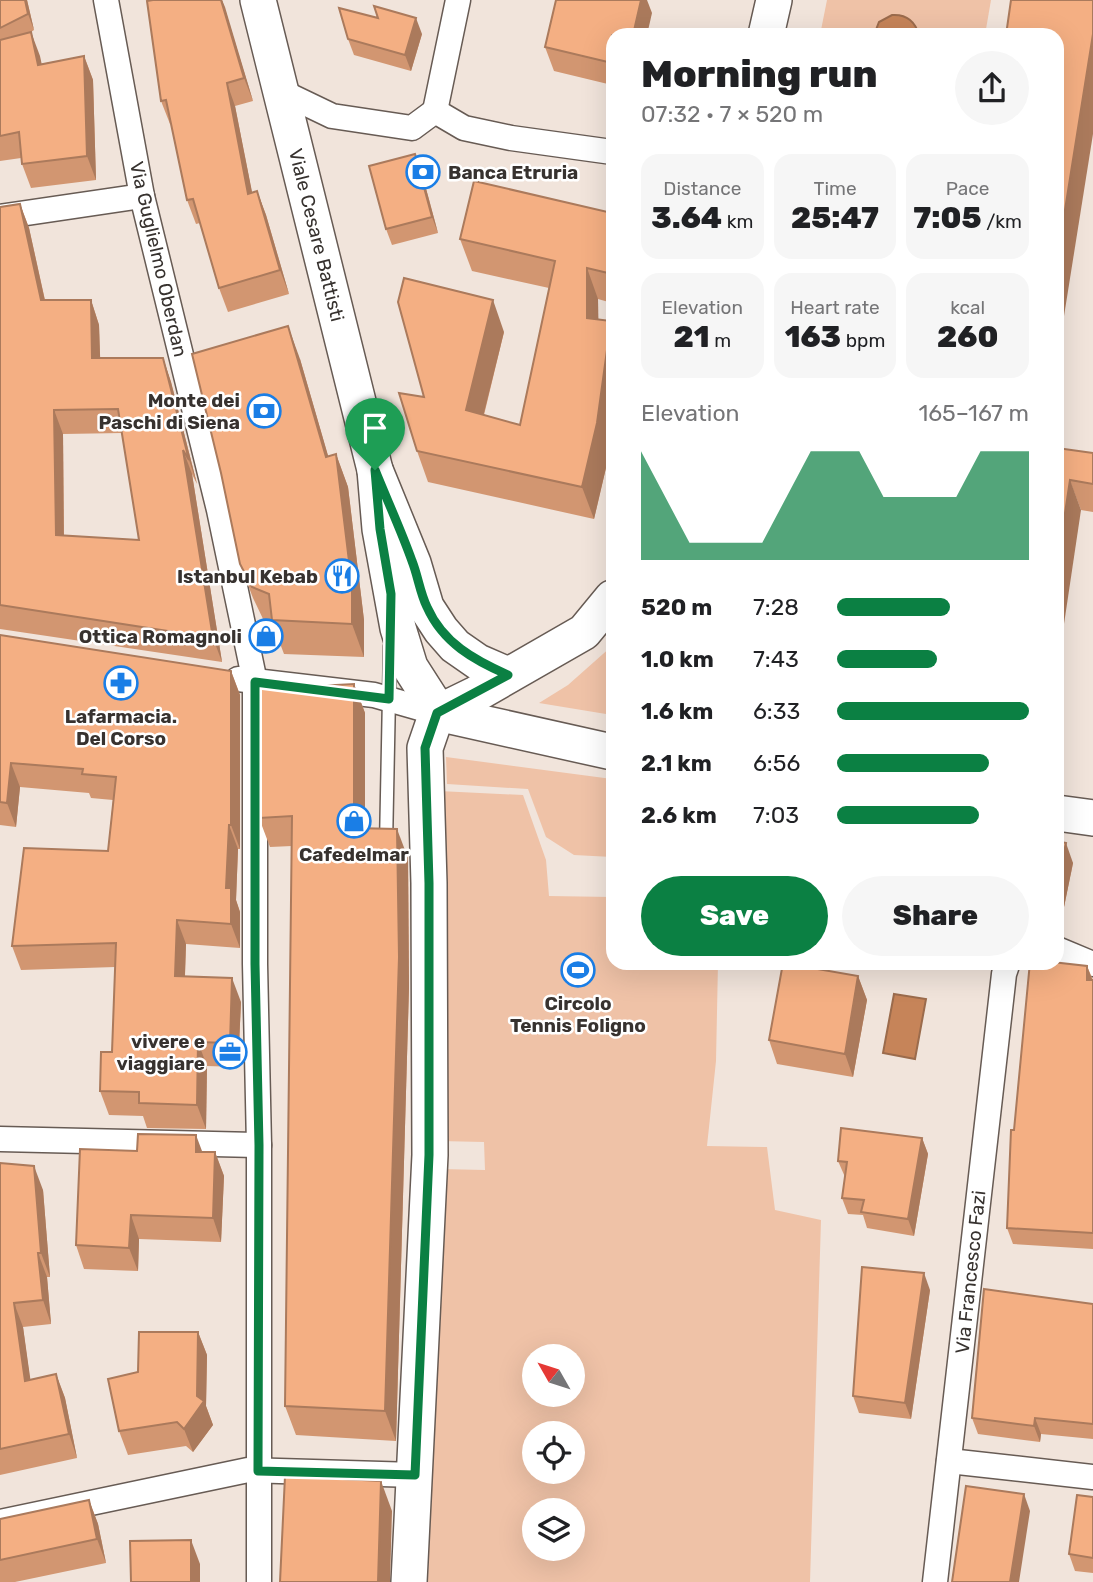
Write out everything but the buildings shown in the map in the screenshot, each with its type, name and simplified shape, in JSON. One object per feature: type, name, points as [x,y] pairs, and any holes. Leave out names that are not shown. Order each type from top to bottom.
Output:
[{"type":"main road","name":"Viale Cesare Battisti","points":[[258,0],[375,470],[413,563],[426,607],[440,629],[455,646],[478,662],[508,675]]},
{"type":"main road","points":[[768,28],[774,0]]},
{"type":"main road","name":"Viale Cesare Battisti","points":[[375,470],[380,529],[398,628],[410,667],[437,713]]},
{"type":"main road","points":[[409,1582],[410,1491],[429,1155],[425,748],[437,713],[584,632],[606,605]]},
{"type":"main road","points":[[437,713],[606,751]]},
{"type":"main road","points":[[1064,814],[1093,818]]},
{"type":"street","name":"Via Guglielmo Oberdan","points":[[106,0],[142,196],[219,510],[255,682],[259,1582]]},
{"type":"street","points":[[282,92],[332,116],[412,128],[435,111],[458,0]]},
{"type":"street","points":[[435,111],[464,128],[511,138],[606,151]]},
{"type":"street","points":[[0,217],[142,196]]},
{"type":"street","points":[[219,676],[389,699],[437,713]]},
{"type":"street","points":[[1064,952],[1093,964]]},
{"type":"street","name":"Via Francesco Fazi","points":[[935,1582],[1005,970]]},
{"type":"street","points":[[0,1139],[259,1145]]},
{"type":"street","points":[[949,1461],[1093,1477]]},
{"type":"street","points":[[0,1522],[248,1470],[410,1491]]},
{"type":"lane","points":[[386,845],[391,594]]},
{"type":"shaded area","points":[[827,0],[991,0],[986,28],[821,28]]},
{"type":"shaded area","points":[[892,15],[902,16],[909,19],[916,28],[877,28],[879,22]]},
{"type":"shaded area","points":[[606,651],[606,714],[539,703],[568,685]]},
{"type":"shaded area","points":[[446,757],[606,778],[606,857],[574,855],[546,837],[528,789],[447,784]]},
{"type":"shaded area","points":[[439,791],[523,795],[546,860],[549,896],[606,897],[606,970],[718,970],[716,1061],[707,1146],[767,1147],[775,1210],[821,1220],[810,1582],[428,1582],[439,1169],[485,1170],[484,1142],[439,1141]]},
{"type":"shaded area","points":[[894,994],[926,999],[915,1059],[883,1053]]},
{"type":"place","name":"Banca Etruria","points":[[423,172]]},
{"type":"place","name":"Monte dei Paschi di Siena","points":[[264,411]]},
{"type":"place","name":"Istanbul Kebab","points":[[342,576]]},
{"type":"place","name":"Ottica Romagnoli","points":[[266,636]]},
{"type":"place","name":"Lafarmacia. Del Corso","points":[[121,683]]},
{"type":"place","name":"Cafedelmar","points":[[354,821]]},
{"type":"place","name":"Circolo Tennis Foligno","points":[[578,970]]},
{"type":"place","name":"vivere e viaggiare","points":[[230,1052]]},
{"type":"route","points":[[375,470],[413,563],[426,607],[440,629],[455,646],[478,662],[508,675],[437,713],[425,748],[429,883],[429,1155],[415,1475],[258,1471],[259,1145],[255,964],[255,682],[389,699],[391,594],[380,529],[375,470]]}]
